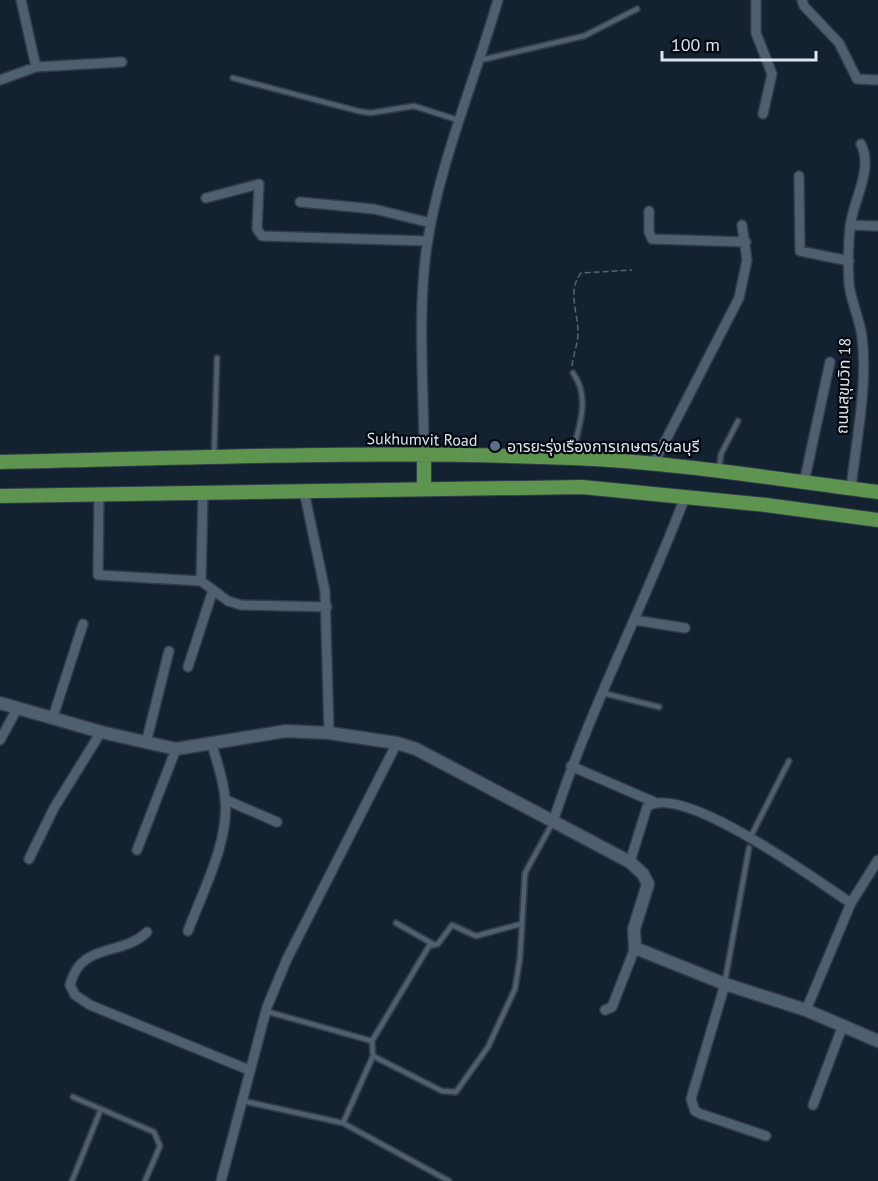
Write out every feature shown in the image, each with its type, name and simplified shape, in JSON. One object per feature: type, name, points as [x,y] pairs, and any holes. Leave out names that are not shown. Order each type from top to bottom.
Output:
[{"type":"main road","name":"Sukhumvit Road","points":[[0,462],[214,456],[424,455],[572,458],[654,463],[878,492]]},
{"type":"main road","points":[[424,455],[424,488]]},
{"type":"main road","points":[[0,496],[582,487],[878,520]]},
{"type":"street","points":[[21,0],[36,67]]},
{"type":"street","points":[[424,455],[423,296],[428,241],[431,223],[498,0]]},
{"type":"street","points":[[756,0],[756,33],[772,75],[763,114]]},
{"type":"street","points":[[802,0],[815,20],[839,43],[855,76],[861,80],[878,81]]},
{"type":"street","points":[[0,80],[36,67],[122,62]]},
{"type":"street","name":"ถนนสุขุมวิท 18","points":[[851,489],[861,389],[862,338],[849,285],[850,225],[865,163],[866,154],[861,144]]},
{"type":"street","points":[[799,176],[800,251],[849,261]]},
{"type":"street","points":[[206,198],[259,184],[257,229],[262,236],[428,241]]},
{"type":"street","points":[[300,202],[364,207],[431,223]]},
{"type":"street","points":[[649,211],[649,232],[652,239],[746,242]]},
{"type":"street","points":[[654,463],[739,298],[745,278],[746,242],[742,225]]},
{"type":"street","points":[[850,225],[878,226]]},
{"type":"street","points":[[804,483],[830,362]]},
{"type":"street","points":[[304,490],[327,607],[329,733]]},
{"type":"street","points":[[201,581],[203,492]]},
{"type":"street","points":[[99,494],[98,575],[201,581],[228,601],[242,605],[327,607]]},
{"type":"street","points":[[553,822],[571,766],[685,497]]},
{"type":"street","points":[[188,667],[213,590]]},
{"type":"street","points":[[634,620],[685,628]]},
{"type":"street","points":[[52,717],[83,624]]},
{"type":"street","points":[[146,743],[169,651]]},
{"type":"street","points":[[0,703],[101,732],[176,749],[212,745],[286,731],[329,733],[397,743],[416,749],[630,862],[643,874],[648,884],[634,929],[635,948],[612,1007],[605,1010]]},
{"type":"street","points":[[0,740],[17,709]]},
{"type":"street","points":[[29,859],[54,808],[101,732]]},
{"type":"street","points":[[221,1181],[265,1011],[287,959],[397,743]]},
{"type":"street","points":[[188,931],[220,844],[226,800],[212,745]]},
{"type":"street","points":[[137,850],[176,749]]},
{"type":"street","points":[[571,766],[654,802],[672,802],[712,816],[851,903]]},
{"type":"street","points":[[226,800],[277,822]]},
{"type":"street","points":[[630,862],[647,807],[654,802]]},
{"type":"street","points":[[806,1010],[851,903],[878,861]]},
{"type":"street","points":[[147,932],[132,944],[100,951],[86,958],[69,985],[75,995],[128,1021],[249,1070]]},
{"type":"street","points":[[635,948],[724,984],[806,1010],[878,1041]]},
{"type":"street","points":[[724,984],[691,1099],[693,1107],[701,1114],[765,1136]]},
{"type":"street","points":[[813,1105],[843,1025]]},
{"type":"lane","points":[[481,60],[584,36],[637,9]]},
{"type":"lane","points":[[233,78],[358,111],[370,113],[414,106],[461,121]]},
{"type":"lane","points":[[214,456],[217,358]]},
{"type":"lane","points":[[572,458],[584,396],[582,385],[573,373]]},
{"type":"lane","points":[[719,472],[721,454],[738,421]]},
{"type":"lane","points":[[603,693],[659,707]]},
{"type":"lane","points":[[750,838],[789,761]]},
{"type":"lane","points":[[373,1056],[442,1090],[456,1092],[488,1047],[515,989],[525,873],[553,822]]},
{"type":"lane","points":[[724,984],[749,848]]},
{"type":"lane","points":[[396,923],[433,944]]},
{"type":"lane","points":[[343,1123],[373,1056],[372,1041],[429,946],[438,944],[452,925],[476,936],[521,924]]},
{"type":"lane","points":[[265,1011],[372,1041]]},
{"type":"lane","points":[[73,1097],[154,1132],[159,1138],[160,1146],[145,1181]]},
{"type":"lane","points":[[243,1101],[343,1123],[449,1181]]},
{"type":"lane","points":[[72,1181],[101,1109]]},
{"type":"path","points":[[573,373],[578,334],[573,293],[575,280],[581,273],[632,270]]},
{"type":"place","name":"อารยะรุ่งเรืองการเกษตร/ชลบุรี","points":[[495,446]]}]
